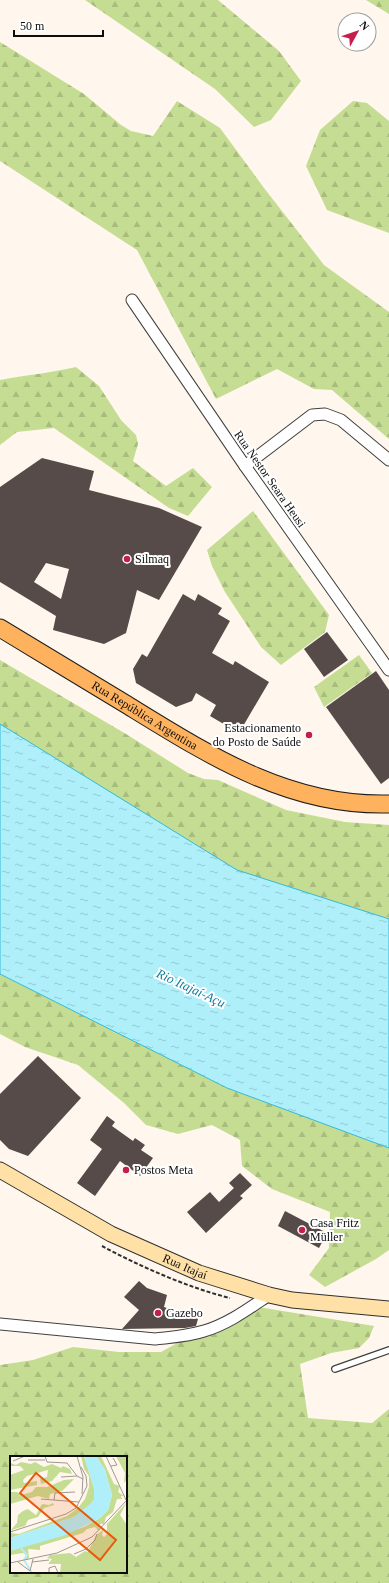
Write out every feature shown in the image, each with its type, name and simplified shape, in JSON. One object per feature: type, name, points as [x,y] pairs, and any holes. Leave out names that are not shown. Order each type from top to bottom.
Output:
[{"type":"main road","name":"Rua República Argentina","points":[[0,628],[194,746],[239,770],[272,785],[310,796],[359,803],[389,804]]},
{"type":"main road","name":"Rua Itajaí","points":[[0,1170],[111,1234],[191,1270],[269,1295],[292,1300],[389,1308]]},
{"type":"street","name":"Rua Nestor Seara Heusi","points":[[132,300],[245,466],[389,670]]},
{"type":"street","points":[[245,466],[312,415],[325,414],[340,420],[389,460]]},
{"type":"street","points":[[0,1324],[155,1339],[204,1332],[226,1323],[269,1295]]},
{"type":"lane","points":[[335,1369],[389,1350]]},
{"type":"green space","points":[[85,0],[218,0],[279,51],[301,81],[271,120],[254,127],[215,89]]},
{"type":"green space","points":[[366,0],[389,0],[389,14]]},
{"type":"green space","points":[[0,42],[84,94],[121,125],[131,131],[153,136],[177,101],[220,128],[264,188],[324,265],[389,312],[389,439],[332,390],[314,389],[277,369],[216,399],[137,250],[0,161]]},
{"type":"green space","points":[[353,101],[367,103],[389,121],[389,233],[327,210],[306,166],[320,130]]},
{"type":"green space","points":[[76,367],[99,386],[121,420],[136,435],[138,444],[133,461],[166,486],[193,468],[212,487],[188,516],[169,508],[54,428],[17,432],[0,445],[0,380]]},
{"type":"green space","points":[[253,511],[329,615],[325,632],[281,665],[261,647],[225,592],[212,566],[207,550]]},
{"type":"green space","points":[[359,655],[372,673],[324,707],[314,687]]},
{"type":"green space","points":[[0,660],[126,734],[188,773],[204,779],[218,780],[286,810],[345,822],[389,825],[389,919],[237,870],[0,724]]},
{"type":"green space","points":[[0,974],[227,1088],[389,1148],[389,1250],[376,1259],[325,1287],[309,1275],[329,1248],[330,1212],[272,1189],[242,1166],[240,1140],[212,1125],[178,1134],[146,1125],[124,1103],[78,1065],[25,1047],[0,1034]]},
{"type":"green space","points":[[246,1305],[374,1326],[369,1338],[359,1348],[331,1353],[300,1364],[308,1418],[372,1423],[389,1409],[389,1583],[0,1583],[0,1365],[33,1360],[73,1347],[119,1352],[161,1352]]},
{"type":"water","name":"Rio Itajaí-Açu","points":[[0,724],[237,870],[389,919],[389,1148],[227,1088],[0,974]]},
{"type":"building","points":[[42,458],[94,471],[89,490],[159,508],[202,527],[159,600],[137,590],[126,633],[104,644],[53,630],[56,616],[0,582],[0,487]],"holes":[[[46,563],[69,569],[61,599],[34,582]]]},
{"type":"building","points":[[183,594],[195,601],[198,594],[222,608],[218,614],[230,621],[212,653],[233,665],[235,661],[269,682],[239,733],[210,716],[216,705],[196,693],[192,701],[176,707],[136,683],[133,669],[142,654],[147,657]]},
{"type":"building","points":[[327,632],[348,660],[324,677],[304,649]]},
{"type":"building","points":[[376,671],[389,690],[389,778],[381,784],[326,707]]},
{"type":"building","points":[[38,1056],[81,1098],[28,1156],[9,1149],[0,1140],[0,1094]]},
{"type":"building","points":[[107,1116],[115,1122],[112,1126],[133,1141],[135,1138],[145,1145],[141,1150],[153,1158],[140,1176],[120,1161],[95,1196],[77,1183],[102,1149],[90,1140]]},
{"type":"building","points":[[240,1173],[252,1185],[240,1196],[243,1198],[206,1233],[187,1212],[210,1192],[219,1202],[234,1188],[229,1183]]},
{"type":"building","name":"Casa Fritz Müller","points":[[285,1211],[327,1233],[319,1248],[278,1226]]},
{"type":"building","name":"Gazebo","points":[[139,1281],[147,1288],[167,1295],[164,1307],[198,1319],[196,1326],[185,1328],[122,1329],[139,1310],[124,1297]]},
{"type":"place","name":"Silmaq","points":[[127,559]]},
{"type":"place","name":"Estacionamento do Posto de Saúde","points":[[309,735]]},
{"type":"place","name":"Postos Meta","points":[[126,1170]]},
{"type":"place","name":"Casa Fritz Müller","points":[[302,1230]]},
{"type":"place","name":"Gazebo","points":[[158,1313]]}]
